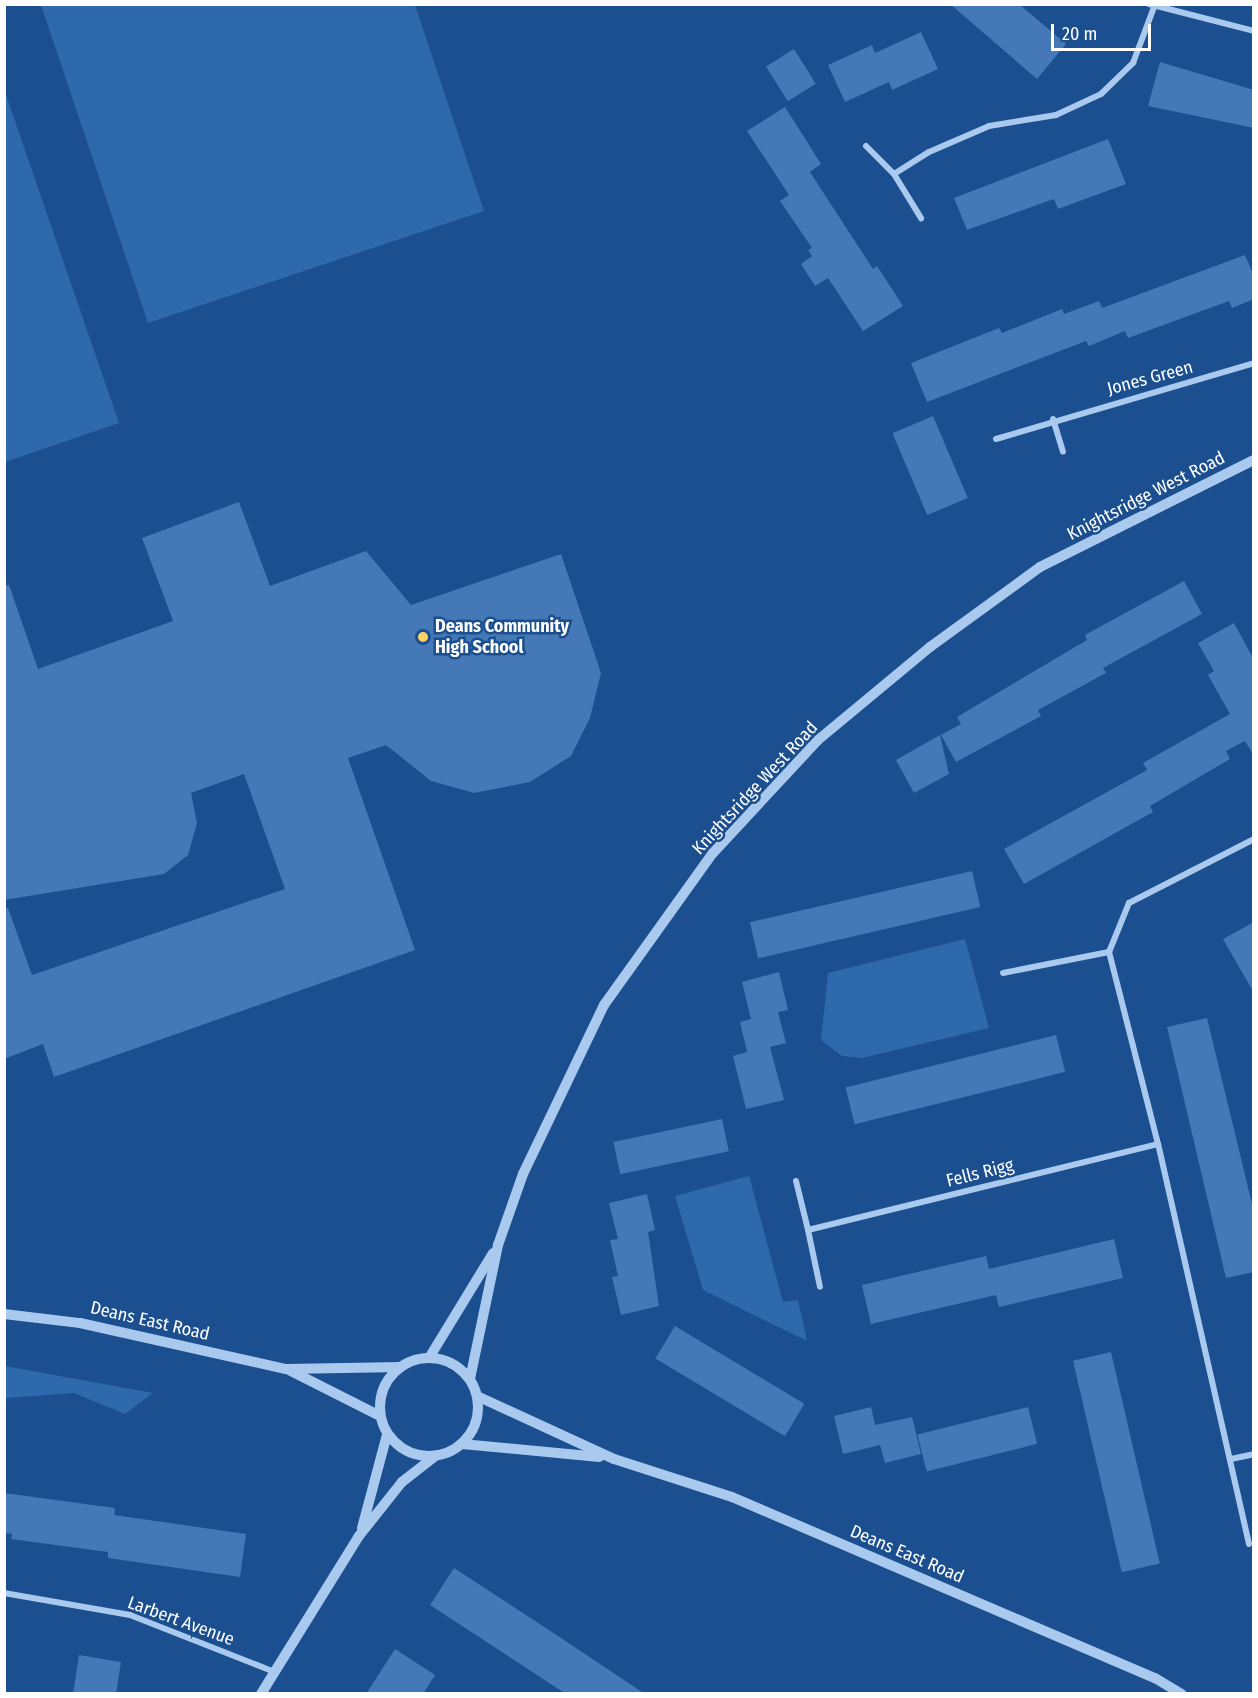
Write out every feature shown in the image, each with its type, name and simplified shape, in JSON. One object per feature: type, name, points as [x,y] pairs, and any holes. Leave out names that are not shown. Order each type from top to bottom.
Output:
[{"type":"street","points":[[894,174],[929,152],[989,126],[1056,115],[1101,94],[1133,63],[1151,6],[1254,31]]},
{"type":"street","points":[[866,146],[894,174],[921,218]]},
{"type":"street","name":"Jones Green","points":[[996,439],[1053,420],[1254,363]]},
{"type":"street","points":[[1053,420],[1063,451]]},
{"type":"street","name":"Knightsridge West Road","points":[[470,1380],[498,1245],[523,1174],[604,1005],[713,853],[818,740],[930,647],[1040,567],[1254,460]]},
{"type":"street","points":[[1249,1544],[1158,1144],[1109,952],[1129,903],[1254,839]]},
{"type":"street","points":[[1003,973],[1109,952]]},
{"type":"street","name":"Fells Rigg","points":[[808,1230],[1158,1144]]},
{"type":"street","points":[[796,1181],[820,1287]]},
{"type":"street","name":"Knightsridge West Road","points":[[429,1358],[498,1245]]},
{"type":"street","name":"Deans East Road","points":[[4,1314],[80,1323],[286,1369],[401,1367]]},
{"type":"street","points":[[261,1694],[358,1536],[402,1482],[434,1456],[462,1444],[478,1414],[477,1396],[470,1380],[459,1368],[429,1358],[401,1367],[387,1380],[380,1397],[380,1416],[387,1435],[408,1452],[434,1456]]},
{"type":"street","name":"Deans East Road","points":[[286,1369],[380,1416]]},
{"type":"street","name":"Deans East Road","points":[[477,1396],[614,1459],[732,1497],[1155,1678],[1182,1694]]},
{"type":"street","points":[[358,1536],[377,1482],[387,1435]]},
{"type":"street","name":"Deans East Road","points":[[462,1444],[614,1459]]},
{"type":"street","points":[[1231,1459],[1254,1454]]},
{"type":"street","name":"Larbert Avenue","points":[[4,1593],[130,1615],[275,1672]]},
{"type":"shaded area","points":[[41,5],[415,5],[484,211],[148,323]]},
{"type":"shaded area","points":[[5,92],[119,423],[4,462]]},
{"type":"shaded area","points":[[965,939],[989,1028],[862,1058],[842,1056],[821,1040],[828,973]]},
{"type":"shaded area","points":[[749,1176],[783,1302],[798,1300],[807,1341],[703,1290],[675,1196]]},
{"type":"shaded area","points":[[5,1366],[153,1393],[125,1414],[74,1393],[5,1398]]},
{"type":"building","points":[[950,4],[1019,4],[1066,44],[1037,79]]},
{"type":"building","points":[[921,32],[938,69],[892,90],[889,82],[845,102],[828,65],[872,45],[875,53]]},
{"type":"building","points":[[794,49],[816,84],[788,101],[766,66]]},
{"type":"building","points":[[1160,62],[1254,90],[1254,128],[1148,106]]},
{"type":"building","points":[[785,107],[821,164],[810,172],[873,269],[877,266],[903,306],[863,331],[828,278],[815,286],[801,264],[812,256],[808,250],[812,248],[780,201],[789,195],[747,131]]},
{"type":"building","points":[[1108,139],[1126,184],[1058,209],[1054,199],[967,230],[954,198]]},
{"type":"building","points":[[1245,255],[1254,276],[1254,299],[1232,308],[1229,301],[1128,338],[1125,331],[1089,346],[1086,341],[927,402],[911,363],[999,328],[1002,333],[1062,309],[1064,314],[1099,301],[1102,308]]},
{"type":"building","points":[[933,416],[968,498],[927,515],[892,433]]},
{"type":"building","points":[[239,502],[270,586],[366,551],[411,605],[561,554],[601,673],[590,718],[571,756],[530,782],[474,793],[431,781],[386,745],[348,758],[415,950],[54,1077],[43,1044],[4,1059],[4,909],[8,908],[32,975],[285,889],[244,774],[191,793],[197,823],[188,855],[164,874],[4,900],[4,586],[9,585],[38,669],[173,621],[142,538]]},
{"type":"building","points":[[1184,581],[1202,614],[1103,668],[1106,673],[1038,710],[1041,716],[956,762],[941,735],[961,724],[957,717],[1087,640],[1085,635]]},
{"type":"building","points":[[1234,623],[1254,660],[1254,756],[1245,741],[1226,751],[1230,759],[1150,806],[1153,812],[1024,884],[1004,849],[1147,770],[1143,763],[1230,714],[1208,675],[1214,671],[1198,643]]},
{"type":"building","points":[[940,735],[949,774],[914,793],[896,760]]},
{"type":"building","points":[[972,871],[980,907],[758,958],[750,922]]},
{"type":"building","points":[[1254,922],[1254,993],[1223,939]]},
{"type":"building","points":[[779,972],[788,1010],[778,1012],[786,1043],[770,1047],[784,1100],[746,1109],[733,1056],[747,1052],[740,1022],[751,1019],[742,982]]},
{"type":"building","points":[[1207,1018],[1254,1212],[1254,1272],[1226,1278],[1167,1027]]},
{"type":"building","points":[[1056,1035],[1065,1072],[855,1124],[845,1087]]},
{"type":"building","points":[[722,1119],[729,1151],[620,1174],[613,1142]]},
{"type":"building","points":[[647,1194],[655,1230],[648,1232],[659,1306],[621,1315],[612,1277],[618,1276],[610,1240],[618,1239],[609,1203]]},
{"type":"building","points":[[1114,1239],[1123,1278],[999,1307],[996,1295],[871,1324],[862,1285],[986,1256],[989,1269]]},
{"type":"building","points":[[675,1326],[804,1404],[785,1436],[655,1359]]},
{"type":"building","points":[[1111,1352],[1160,1563],[1122,1572],[1073,1361]]},
{"type":"building","points":[[871,1407],[875,1425],[912,1417],[921,1454],[885,1463],[880,1445],[843,1454],[834,1416]]},
{"type":"building","points":[[1028,1407],[1037,1444],[927,1471],[917,1435]]},
{"type":"building","points":[[4,1493],[115,1508],[114,1515],[246,1534],[240,1577],[108,1558],[108,1552],[11,1539],[12,1534],[4,1533]]},
{"type":"building","points":[[454,1568],[645,1694],[566,1694],[430,1605]]},
{"type":"building","points":[[395,1649],[435,1675],[423,1694],[366,1694]]},
{"type":"building","points":[[79,1655],[121,1662],[116,1694],[73,1694]]},
{"type":"place","name":"Deans Community High School","points":[[423,637]]}]
